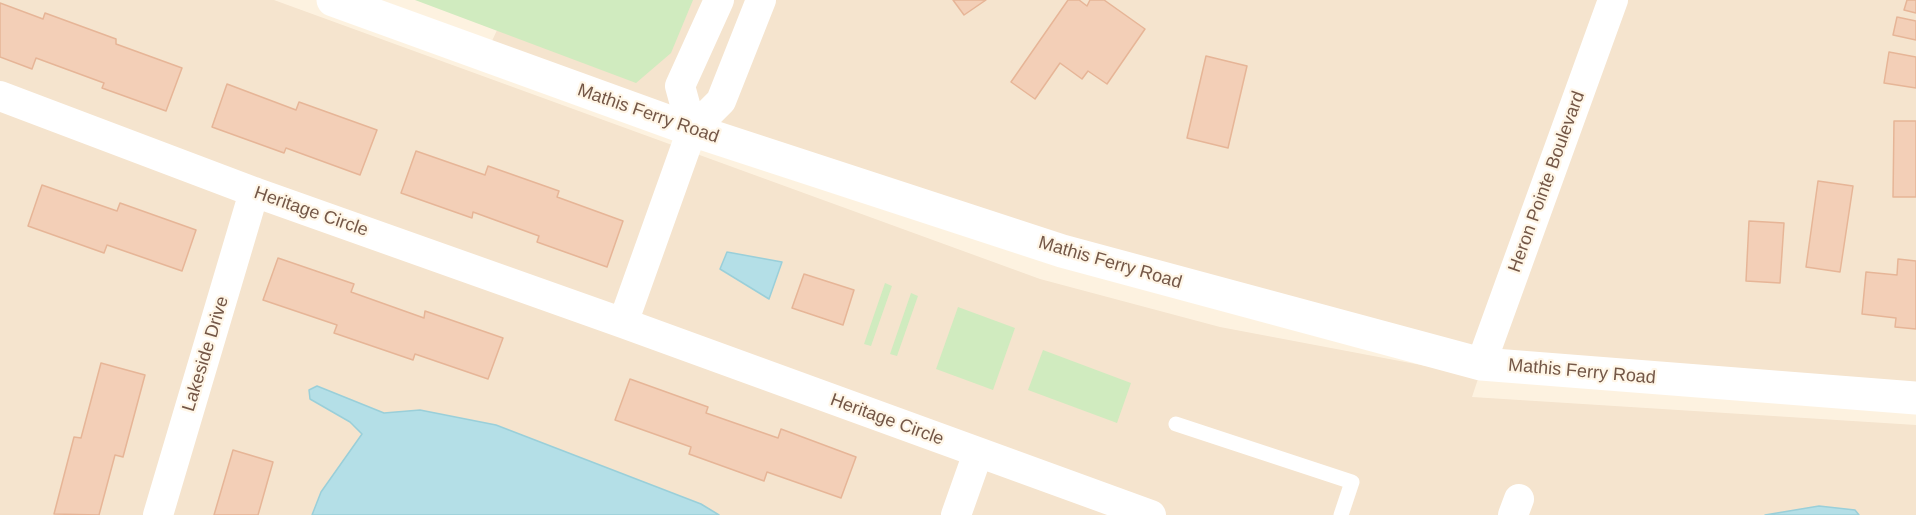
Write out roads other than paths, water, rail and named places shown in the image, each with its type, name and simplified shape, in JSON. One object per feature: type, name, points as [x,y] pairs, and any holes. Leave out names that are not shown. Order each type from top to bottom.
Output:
[{"type":"main road","name":"Mathis Ferry Road","points":[[333,0],[692,130],[1062,251],[1481,364],[1916,398]]},
{"type":"street","points":[[692,130],[680,86],[719,0]]},
{"type":"street","points":[[623,323],[692,130],[721,101],[761,0]]},
{"type":"street","name":"Heron Pointe Boulevard","points":[[1481,364],[1613,0]]},
{"type":"street","name":"Heritage Circle","points":[[0,96],[254,192],[623,323],[1150,515]]},
{"type":"street","name":"Lakeside Drive","points":[[158,515],[254,192]]},
{"type":"street","points":[[956,515],[978,453]]},
{"type":"lane","points":[[1176,424],[1352,482],[1341,515]]},
{"type":"water","points":[[727,252],[782,262],[769,299],[720,269]]},
{"type":"water","points":[[317,386],[384,413],[420,410],[496,425],[701,504],[719,515],[312,515],[321,492],[362,434],[350,422],[310,399],[309,390]]},
{"type":"water","points":[[1819,506],[1855,510],[1859,515],[1765,515]]}]
